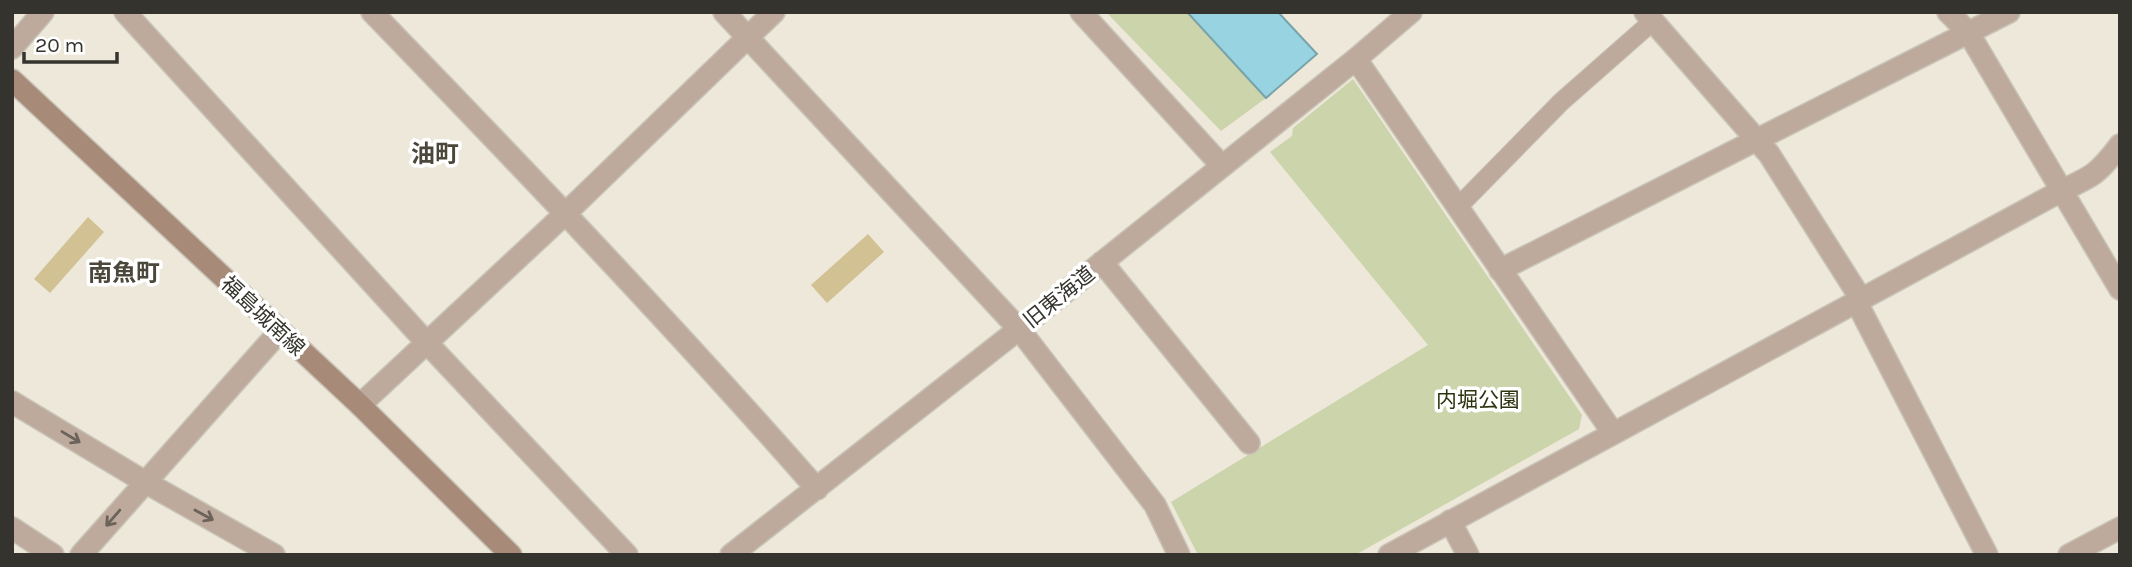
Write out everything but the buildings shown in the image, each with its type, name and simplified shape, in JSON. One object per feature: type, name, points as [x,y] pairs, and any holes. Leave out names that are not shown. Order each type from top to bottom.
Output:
[{"type":"main road","name":"福島城南線","points":[[12,80],[360,405],[511,555]]},
{"type":"street","points":[[12,48],[43,12]]},
{"type":"street","points":[[125,12],[427,343],[627,555]]},
{"type":"street","points":[[372,12],[566,213],[710,368],[817,489]]},
{"type":"street","points":[[723,12],[1019,329],[1155,505],[1179,555]]},
{"type":"street","points":[[360,405],[566,213],[774,12]]},
{"type":"street","points":[[1081,12],[1222,166]]},
{"type":"street","name":"旧東海道","points":[[731,555],[1019,329],[1412,12]]},
{"type":"street","points":[[1948,12],[1968,32],[2120,289]]},
{"type":"street","points":[[1500,270],[2009,12]]},
{"type":"street","points":[[1649,17],[1769,154],[1858,300],[1987,555]]},
{"type":"street","points":[[1356,59],[1613,433]]},
{"type":"street","points":[[1389,555],[1858,300],[2093,176],[2120,145]]},
{"type":"street","points":[[1102,262],[1250,443]]},
{"type":"street","points":[[81,555],[279,332]]},
{"type":"street","points":[[12,402],[274,555]]},
{"type":"street","points":[[1450,521],[1468,555]]},
{"type":"street","points":[[12,528],[53,555]]},
{"type":"street","points":[[2069,555],[2120,528]]},
{"type":"lane","points":[[1458,207],[1649,17]]},
{"type":"green space","points":[[1106,12],[1188,12],[1266,98],[1221,131]]},
{"type":"green space","name":"内堀公園","points":[[1353,79],[1582,415],[1579,429],[1355,555],[1198,555],[1171,502],[1428,345],[1270,152],[1292,136],[1293,128]]},
{"type":"water","points":[[1187,12],[1278,12],[1317,54],[1266,98]]},
{"type":"district","name":"油町","points":[[435,154]]},
{"type":"district","name":"南魚町","points":[[124,273]]}]
